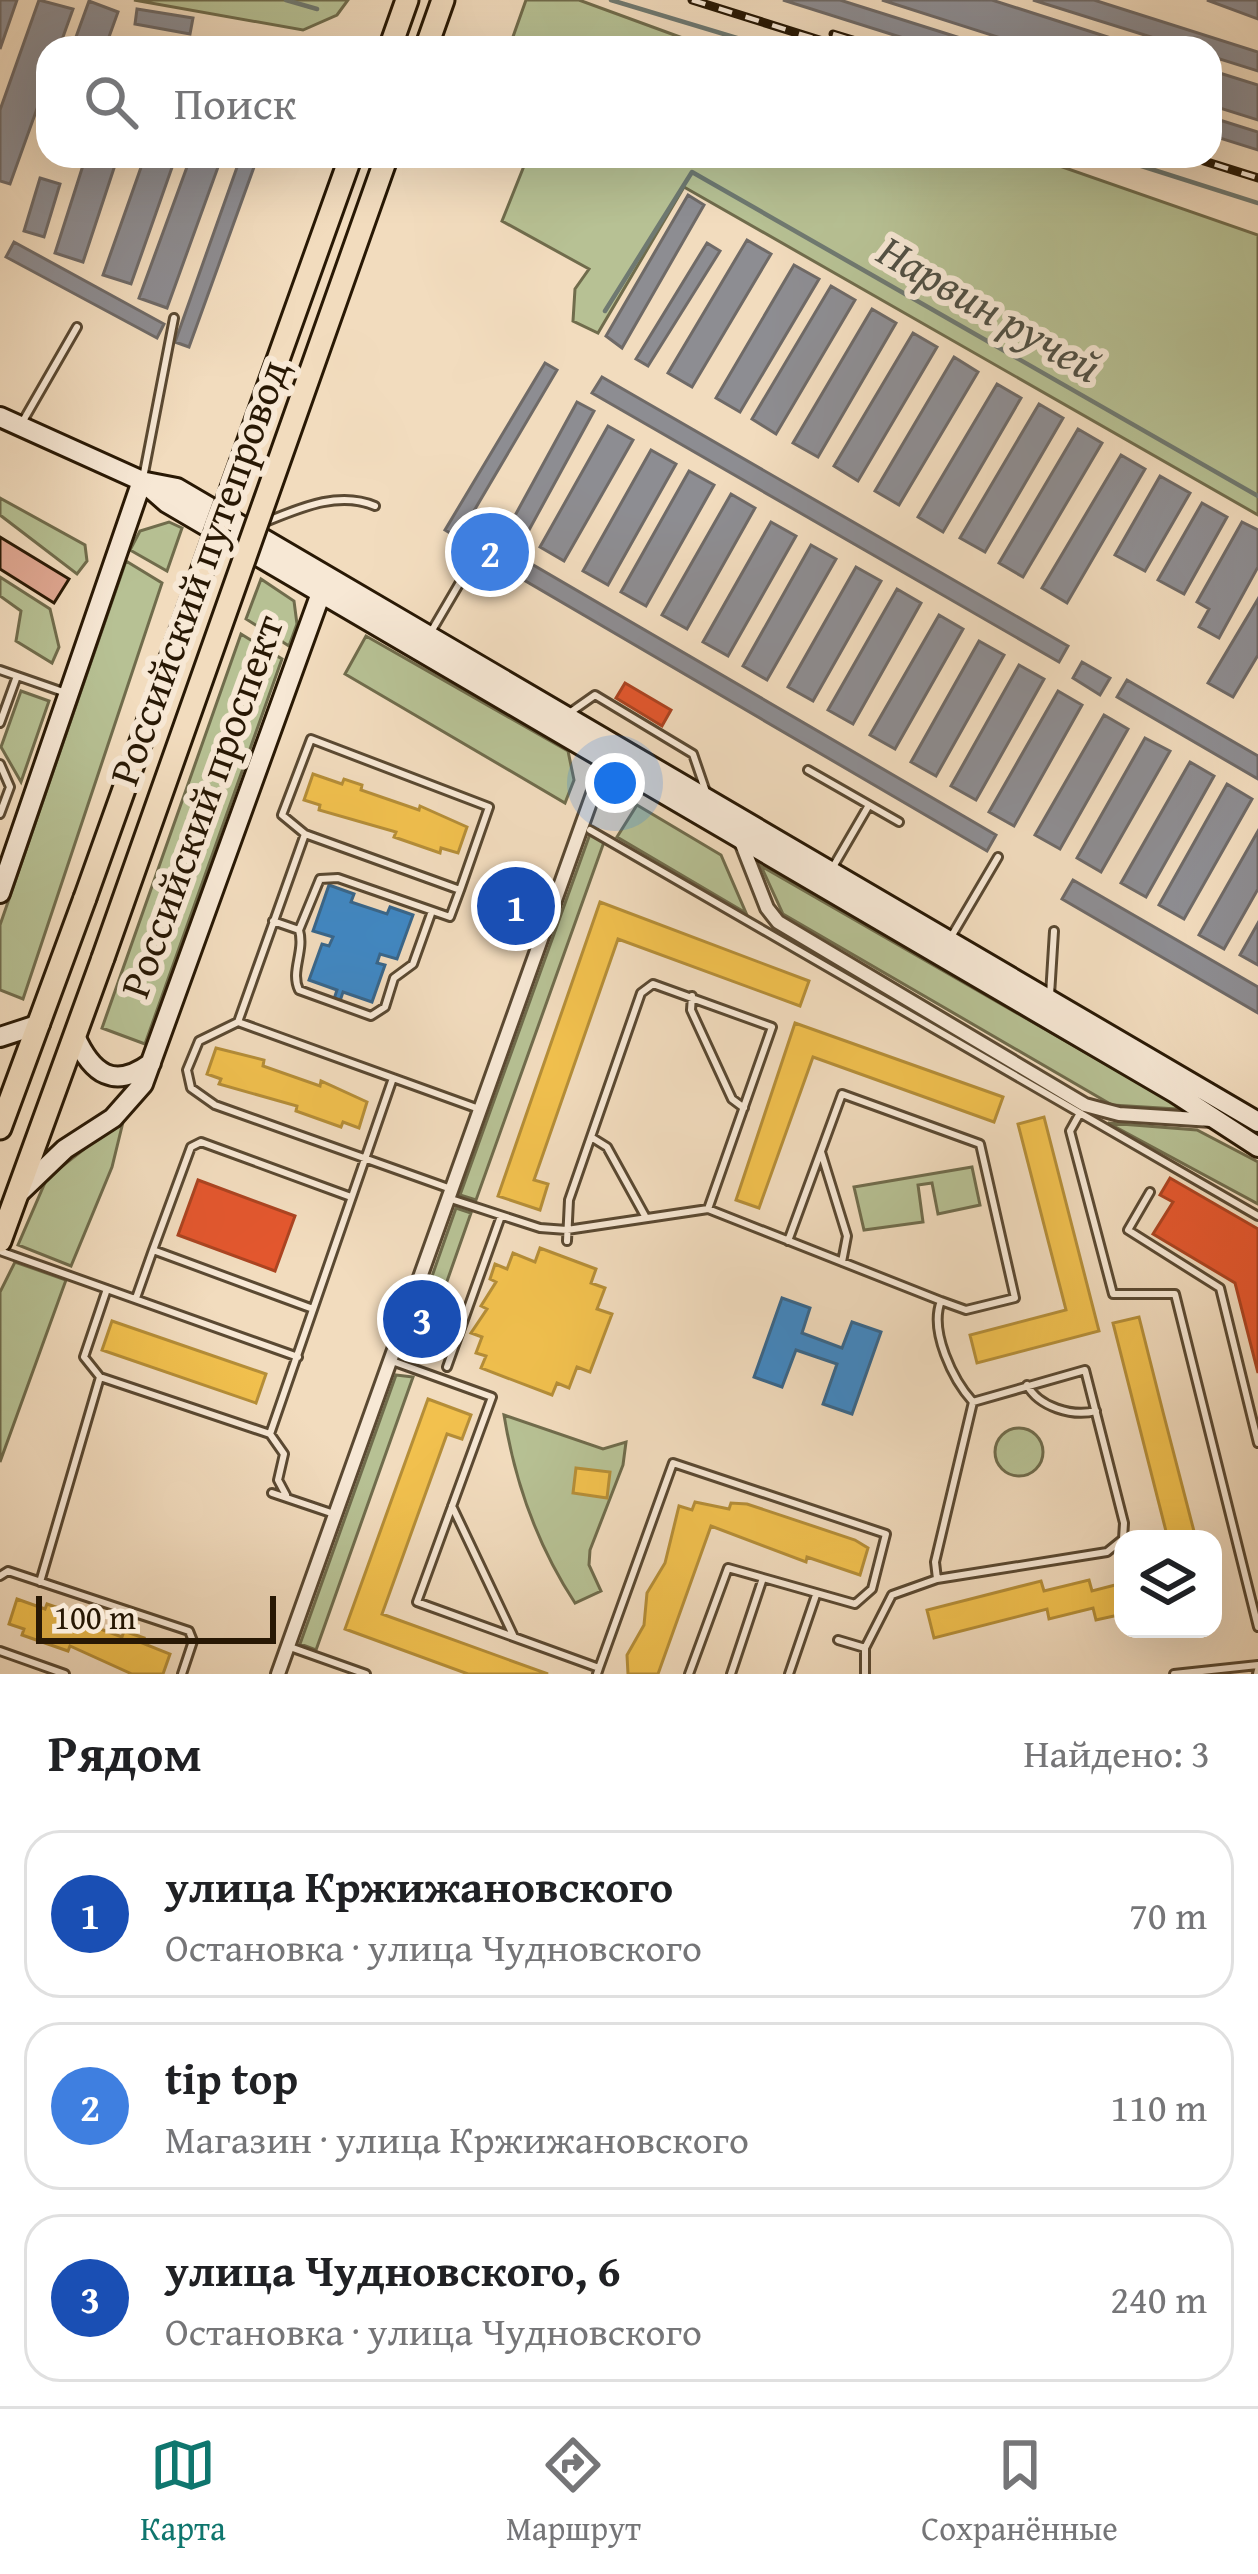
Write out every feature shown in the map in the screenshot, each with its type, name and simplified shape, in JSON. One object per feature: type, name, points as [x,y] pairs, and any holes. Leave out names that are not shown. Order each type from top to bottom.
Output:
[{"type":"main road","points":[[394,36],[407,0]]},
{"type":"main road","points":[[430,36],[443,0]]},
{"type":"main road","name":"Российский путепровод","points":[[44,1013],[347,168]]},
{"type":"main road","name":"Российский путепровод","points":[[83,1014],[383,168]]},
{"type":"main road","points":[[0,1128],[44,1013]]},
{"type":"main road","name":"Российский проспект","points":[[0,1241],[83,1014]]},
{"type":"street","points":[[0,417],[142,481],[177,488],[248,530],[324,584]]},
{"type":"street","points":[[142,481],[167,503],[324,584],[609,751],[740,838],[827,878]]},
{"type":"street","points":[[0,893],[142,481]]},
{"type":"street","name":"Российский проспект","points":[[17,1195],[65,1149],[130,1103],[151,1063],[324,584]]},
{"type":"street","points":[[609,751],[708,798],[827,878],[1258,1147]]},
{"type":"street","points":[[278,1674],[609,751]]},
{"type":"street","points":[[740,838],[766,908],[778,922],[1082,1109],[1212,1120]]},
{"type":"street","points":[[945,948],[1050,999],[1258,1122]]},
{"type":"street","points":[[0,1037],[44,1013]]},
{"type":"street","name":"Российский проспект","points":[[75,1036],[85,1058],[103,1076],[128,1077],[151,1063]]},
{"type":"lane","points":[[142,481],[174,318]]},
{"type":"lane","points":[[21,424],[76,327]]},
{"type":"lane","points":[[248,530],[325,502],[352,499],[375,506]]},
{"type":"lane","points":[[425,644],[469,568]]},
{"type":"lane","points":[[448,604],[458,610]]},
{"type":"lane","points":[[0,670],[69,694]]},
{"type":"lane","points":[[0,723],[17,676]]},
{"type":"lane","points":[[562,723],[595,695],[693,754],[708,798]]},
{"type":"lane","points":[[432,911],[413,964],[394,978],[385,1006],[371,1016],[299,990],[295,975],[304,950],[299,930],[315,884],[328,877],[432,911],[450,917],[460,890],[489,807],[311,739],[282,815],[304,834],[460,890]]},
{"type":"lane","points":[[0,764],[10,787],[0,814]]},
{"type":"lane","points":[[808,770],[899,822]]},
{"type":"lane","points":[[827,878],[869,805]]},
{"type":"lane","points":[[590,830],[1082,1109],[1258,1216]]},
{"type":"lane","points":[[304,834],[238,1022],[200,1041],[187,1070],[191,1088],[215,1105],[540,1228],[567,1229],[708,1210],[966,1310],[1015,1298],[980,1144],[842,1094],[788,1241]]},
{"type":"lane","points":[[945,948],[998,856]]},
{"type":"lane","points":[[273,921],[299,930]]},
{"type":"lane","points":[[1050,999],[1054,932]]},
{"type":"lane","points":[[567,1241],[569,1200],[641,993],[653,984],[772,1027],[708,1210]]},
{"type":"lane","points":[[692,996],[691,1010],[733,1099],[744,1108]]},
{"type":"lane","points":[[238,1022],[479,1109]]},
{"type":"lane","points":[[270,1434],[393,1078]]},
{"type":"lane","points":[[1082,1109],[1070,1131],[1113,1294],[1175,1294],[1253,1587],[1258,1627]]},
{"type":"lane","points":[[591,1137],[607,1147],[645,1217]]},
{"type":"lane","points":[[135,1299],[190,1147],[201,1142],[352,1197]]},
{"type":"lane","points":[[820,1152],[848,1236],[842,1262]]},
{"type":"lane","points":[[1150,1192],[1128,1230],[1220,1288],[1258,1443]]},
{"type":"lane","points":[[447,1367],[501,1216]]},
{"type":"lane","points":[[153,1250],[313,1309]]},
{"type":"lane","points":[[0,1251],[298,1357]]},
{"type":"lane","points":[[107,1289],[83,1358],[100,1377],[270,1434],[284,1454],[278,1480],[286,1495]]},
{"type":"lane","points":[[941,1301],[937,1323],[956,1381],[973,1402]]},
{"type":"lane","points":[[389,1360],[502,1399]]},
{"type":"lane","points":[[973,1402],[1085,1370],[1124,1530]]},
{"type":"lane","points":[[40,1582],[100,1377]]},
{"type":"lane","points":[[1027,1385],[1034,1397],[1074,1414],[1096,1411]]},
{"type":"lane","points":[[492,1397],[417,1602],[598,1671],[673,1463],[880,1528],[887,1543],[866,1597]]},
{"type":"lane","points":[[937,1579],[935,1562],[973,1402]]},
{"type":"lane","points":[[272,1493],[334,1514]]},
{"type":"lane","points":[[452,1506],[514,1636]]},
{"type":"lane","points":[[865,1674],[865,1648],[884,1608],[905,1587],[1107,1552],[1114,1546]]},
{"type":"lane","points":[[689,1674],[725,1571],[733,1568],[842,1604],[866,1597],[884,1608]]},
{"type":"lane","points":[[0,1576],[8,1571],[189,1631],[193,1641],[182,1674]]},
{"type":"lane","points":[[730,1674],[763,1578]]},
{"type":"lane","points":[[790,1674],[816,1595]]},
{"type":"lane","points":[[838,1640],[865,1648]]},
{"type":"lane","points":[[287,1646],[366,1674]]},
{"type":"lane","points":[[0,1651],[65,1674]]},
{"type":"lane","points":[[1174,1674],[1258,1670]]},
{"type":"green space","points":[[134,0],[348,0],[337,15],[303,30]]},
{"type":"green space","points":[[526,0],[579,0],[677,36],[513,36]]},
{"type":"green space","points":[[523,168],[1065,168],[1258,235],[1258,515],[684,187],[598,333],[573,321],[575,289],[589,269],[502,221]]},
{"type":"green space","points":[[0,498],[85,545],[87,561],[77,574],[0,515]]},
{"type":"green space","points":[[169,522],[182,528],[167,571],[130,550],[140,531]]},
{"type":"green space","points":[[126,561],[162,583],[23,999],[0,990],[0,925]]},
{"type":"green space","points":[[0,577],[50,609],[59,647],[52,663],[16,641],[21,611],[0,596]]},
{"type":"green space","points":[[261,579],[294,601],[297,624],[289,646],[246,619]]},
{"type":"green space","points":[[241,634],[282,659],[145,1044],[102,1028]]},
{"type":"green space","points":[[366,636],[568,751],[574,780],[565,803],[345,674]]},
{"type":"green space","points":[[21,691],[49,701],[21,782],[1,747]]},
{"type":"green space","points":[[637,805],[721,855],[746,913],[617,837]]},
{"type":"green space","points":[[590,834],[604,842],[476,1200],[460,1195]]},
{"type":"green space","points":[[761,866],[1177,1109],[1112,1105],[783,914]]},
{"type":"green space","points":[[124,1118],[112,1167],[71,1266],[18,1245],[47,1178]]},
{"type":"green space","points":[[1108,1123],[1197,1130],[1258,1162],[1258,1204]]},
{"type":"green space","points":[[972,1167],[980,1205],[938,1214],[932,1183],[918,1185],[923,1222],[864,1230],[854,1187]]},
{"type":"green space","points":[[456,1208],[471,1213],[439,1304],[424,1299]]},
{"type":"green space","points":[[15,1262],[66,1280],[0,1462],[0,1292]]},
{"type":"green space","points":[[396,1375],[413,1377],[316,1650],[300,1644]]},
{"type":"green space","points":[[504,1415],[603,1449],[626,1442],[623,1465],[590,1550],[589,1565],[601,1591],[575,1603],[529,1513]]},
{"type":"green space","points":[[1019,1428],[1036,1435],[1043,1452],[1036,1469],[1019,1476],[1002,1469],[995,1452],[1002,1435]]},
{"type":"building: Жильё","points":[[313,774],[362,785],[361,790],[419,810],[420,806],[467,827],[458,853],[441,848],[440,853],[394,837],[396,832],[319,810],[320,805],[304,800]]},
{"type":"building: Жильё","points":[[600,902],[809,981],[800,1006],[618,939],[534,1180],[548,1184],[540,1210],[498,1196]]},
{"type":"building: Жильё","points":[[795,1023],[1003,1097],[994,1122],[813,1057],[759,1208],[736,1200]]},
{"type":"building: Жильё","points":[[216,1048],[264,1060],[263,1066],[320,1086],[321,1081],[367,1102],[359,1128],[343,1122],[341,1127],[296,1111],[297,1106],[219,1084],[221,1079],[207,1074]]},
{"type":"building: Жильё","points":[[1044,1117],[1099,1331],[977,1363],[970,1335],[1066,1310],[1018,1124]]},
{"type":"building: Жильё","points":[[540,1248],[596,1269],[591,1283],[605,1288],[597,1309],[612,1314],[590,1372],[577,1367],[569,1388],[557,1383],[552,1395],[481,1368],[486,1356],[476,1353],[482,1337],[471,1333],[487,1309],[481,1306],[496,1282],[490,1279],[495,1264],[507,1269],[513,1253],[535,1262]]},
{"type":"building: Жильё","points":[[1139,1317],[1194,1530],[1166,1530],[1113,1323]]},
{"type":"building: Жильё","points":[[112,1321],[266,1374],[256,1403],[102,1350]]},
{"type":"building: Жильё","points":[[428,1399],[471,1415],[462,1439],[447,1434],[382,1614],[548,1674],[468,1674],[345,1629]]},
{"type":"building: Жильё","points":[[576,1468],[610,1472],[607,1498],[573,1493]]},
{"type":"building: Жильё","points":[[695,1502],[729,1509],[731,1503],[747,1504],[855,1540],[868,1548],[860,1575],[807,1557],[806,1562],[711,1526],[658,1674],[628,1674],[627,1655],[644,1625],[647,1593],[665,1563],[679,1506],[692,1510]]},
{"type":"building: Жильё","points":[[1089,1580],[1092,1591],[1114,1585],[1114,1616],[1096,1620],[1093,1608],[1049,1619],[1047,1609],[934,1638],[927,1610],[1041,1581],[1044,1591]]},
{"type":"building: Жильё","points":[[17,1599],[67,1611],[65,1616],[122,1637],[124,1631],[144,1638],[142,1643],[170,1654],[163,1674],[132,1674],[70,1646],[68,1651],[22,1635],[24,1629],[9,1624]]},
{"type":"building: Торговля","points":[[483,539],[505,552],[497,565],[475,552]]},
{"type":"building: Торговля","points":[[625,683],[671,710],[662,726],[616,698]]},
{"type":"building: Торговля","points":[[1170,1178],[1258,1229],[1258,1373],[1235,1283],[1153,1234],[1173,1202],[1160,1195]]},
{"type":"building: Торговля","points":[[198,1180],[295,1216],[275,1271],[178,1235]]},
{"type":"building: Школы","points":[[329,885],[354,894],[351,902],[387,914],[390,907],[413,915],[397,959],[380,954],[377,963],[385,965],[372,1002],[343,992],[340,1001],[334,999],[337,990],[309,980],[322,944],[329,946],[333,937],[313,931]]},
{"type":"building: Школы","points":[[782,1298],[810,1308],[802,1333],[842,1348],[852,1322],[881,1332],[852,1414],[823,1404],[837,1364],[796,1350],[782,1387],[754,1377]]},
{"type":"building: Промзона","points":[[0,0],[17,0],[0,49]]},
{"type":"building: Промзона","points":[[39,0],[73,9],[63,36],[36,36],[36,111],[10,184],[0,181],[0,110]]},
{"type":"building: Промзона","points":[[783,0],[840,0],[954,36],[897,36]]},
{"type":"building: Промзона","points":[[882,0],[992,0],[1104,36],[994,36]]},
{"type":"building: Промзона","points":[[1033,0],[1094,0],[1208,36],[1148,36]]},
{"type":"building: Промзона","points":[[1207,0],[1258,0],[1258,19]]},
{"type":"building: Промзона","points":[[89,1],[118,12],[109,36],[76,36]]},
{"type":"building: Промзона","points":[[137,9],[193,18],[190,34],[135,24]]},
{"type":"building: Промзона","points":[[1222,41],[1258,52],[1258,71],[1222,60]]},
{"type":"building: Промзона","points":[[1222,74],[1258,85],[1258,120],[1222,109]]},
{"type":"building: Промзона","points":[[1222,121],[1258,132],[1258,150],[1222,139]]},
{"type":"building: Промзона","points":[[82,168],[114,168],[83,262],[55,253]]},
{"type":"building: Промзона","points":[[141,168],[172,168],[131,284],[103,275]]},
{"type":"building: Промзона","points":[[187,168],[218,168],[167,308],[139,298]]},
{"type":"building: Промзона","points":[[237,168],[254,168],[189,347],[175,342]]},
{"type":"building: Промзона","points":[[40,178],[60,184],[44,237],[24,231]]},
{"type":"building: Промзона","points":[[688,195],[704,205],[622,348],[606,336]]},
{"type":"building: Промзона","points":[[747,240],[771,254],[692,387],[668,373]]},
{"type":"building: Промзона","points":[[14,242],[164,324],[157,338],[6,257]]},
{"type":"building: Промзона","points":[[707,243],[720,251],[648,366],[636,359]]},
{"type":"building: Промзона","points":[[794,265],[819,279],[740,412],[716,398]]},
{"type":"building: Промзона","points":[[831,286],[855,300],[776,434],[752,419]]},
{"type":"building: Промзона","points":[[872,309],[896,323],[818,457],[793,443]]},
{"type":"building: Промзона","points":[[913,333],[937,347],[858,481],[834,466]]},
{"type":"building: Промзона","points":[[954,357],[978,372],[899,505],[875,491]]},
{"type":"building: Промзона","points":[[545,363],[557,370],[468,521],[480,529],[470,545],[445,530]]},
{"type":"building: Промзона","points":[[602,377],[1068,646],[1059,662],[592,393]]},
{"type":"building: Промзона","points":[[997,384],[1021,398],[943,532],[918,517]]},
{"type":"building: Промзона","points":[[577,402],[594,411],[523,541],[506,532]]},
{"type":"building: Промзона","points":[[1039,404],[1063,418],[985,552],[960,538]]},
{"type":"building: Промзона","points":[[608,426],[633,440],[564,561],[540,547]]},
{"type":"building: Промзона","points":[[1078,429],[1102,443],[1023,577],[999,563]]},
{"type":"building: Промзона","points":[[651,450],[676,464],[608,585],[583,571]]},
{"type":"building: Промзона","points":[[1121,455],[1145,469],[1067,603],[1042,588]]},
{"type":"building: Промзона","points":[[689,471],[714,485],[646,606],[621,592]]},
{"type":"building: Промзона","points":[[1160,476],[1190,493],[1145,571],[1115,555]]},
{"type":"building: Промзона","points":[[731,494],[755,508],[687,629],[662,615]]},
{"type":"building: Промзона","points":[[1202,503],[1227,517],[1184,594],[1158,580]]},
{"type":"building: Промзона","points":[[771,522],[796,536],[728,656],[703,642]]},
{"type":"building: Промзона","points":[[1242,522],[1258,530],[1258,567],[1219,638],[1199,627],[1209,609],[1197,602]]},
{"type":"building: Промзона","points":[[811,545],[836,559],[767,680],[743,666]]},
{"type":"building: Промзона","points":[[506,549],[996,835],[987,851],[498,565]]},
{"type":"building: Промзона","points":[[856,567],[881,581],[813,701],[788,687]]},
{"type":"building: Промзона","points":[[897,589],[921,603],[853,724],[828,710]]},
{"type":"building: Промзона","points":[[1258,599],[1258,655],[1233,697],[1208,683]]},
{"type":"building: Промзона","points":[[939,615],[963,629],[895,749],[870,735]]},
{"type":"building: Промзона","points":[[979,641],[1004,655],[936,776],[911,762]]},
{"type":"building: Промзона","points":[[1082,662],[1110,678],[1100,695],[1073,678]]},
{"type":"building: Промзона","points":[[1019,665],[1044,679],[976,800],[951,786]]},
{"type":"building: Промзона","points":[[1127,680],[1258,756],[1258,779],[1117,697]]},
{"type":"building: Промзона","points":[[1058,691],[1082,705],[1014,826],[989,812]]},
{"type":"building: Промзона","points":[[1104,715],[1128,729],[1060,849],[1035,835]]},
{"type":"building: Промзона","points":[[1145,738],[1170,751],[1101,872],[1077,858]]},
{"type":"building: Промзона","points":[[1190,762],[1214,776],[1146,897],[1121,883]]},
{"type":"building: Промзона","points":[[1227,784],[1252,799],[1184,919],[1159,905]]},
{"type":"building: Промзона","points":[[1258,831],[1258,889],[1224,949],[1199,935]]},
{"type":"building: Промзона","points":[[1073,880],[1258,987],[1258,1013],[1062,899]]},
{"type":"building: Промзона","points":[[1258,923],[1258,965],[1240,955]]},
{"type":"building: Прочее","points":[[0,537],[69,579],[54,603],[0,569]]},
{"type":"waterway","points":[[286,0],[317,9]]},
{"type":"waterway","name":"Нарвин ручей","points":[[611,0],[730,36]]},
{"type":"waterway","points":[[1148,168],[1258,203]]},
{"type":"waterway","name":"Нарвин ручей","points":[[605,311],[692,172],[1258,496]]},
{"type":"railway","points":[[692,0],[807,36]]},
{"type":"railway","points":[[833,34],[840,36]]},
{"type":"railway","points":[[1222,167],[1258,178]]},
{"type":"place","name":"tip top","points":[[490,552]]},
{"type":"place","name":"улица Кржижановского","points":[[516,906]]},
{"type":"place","name":"улица Чудновского, 6","points":[[422,1319]]}]
